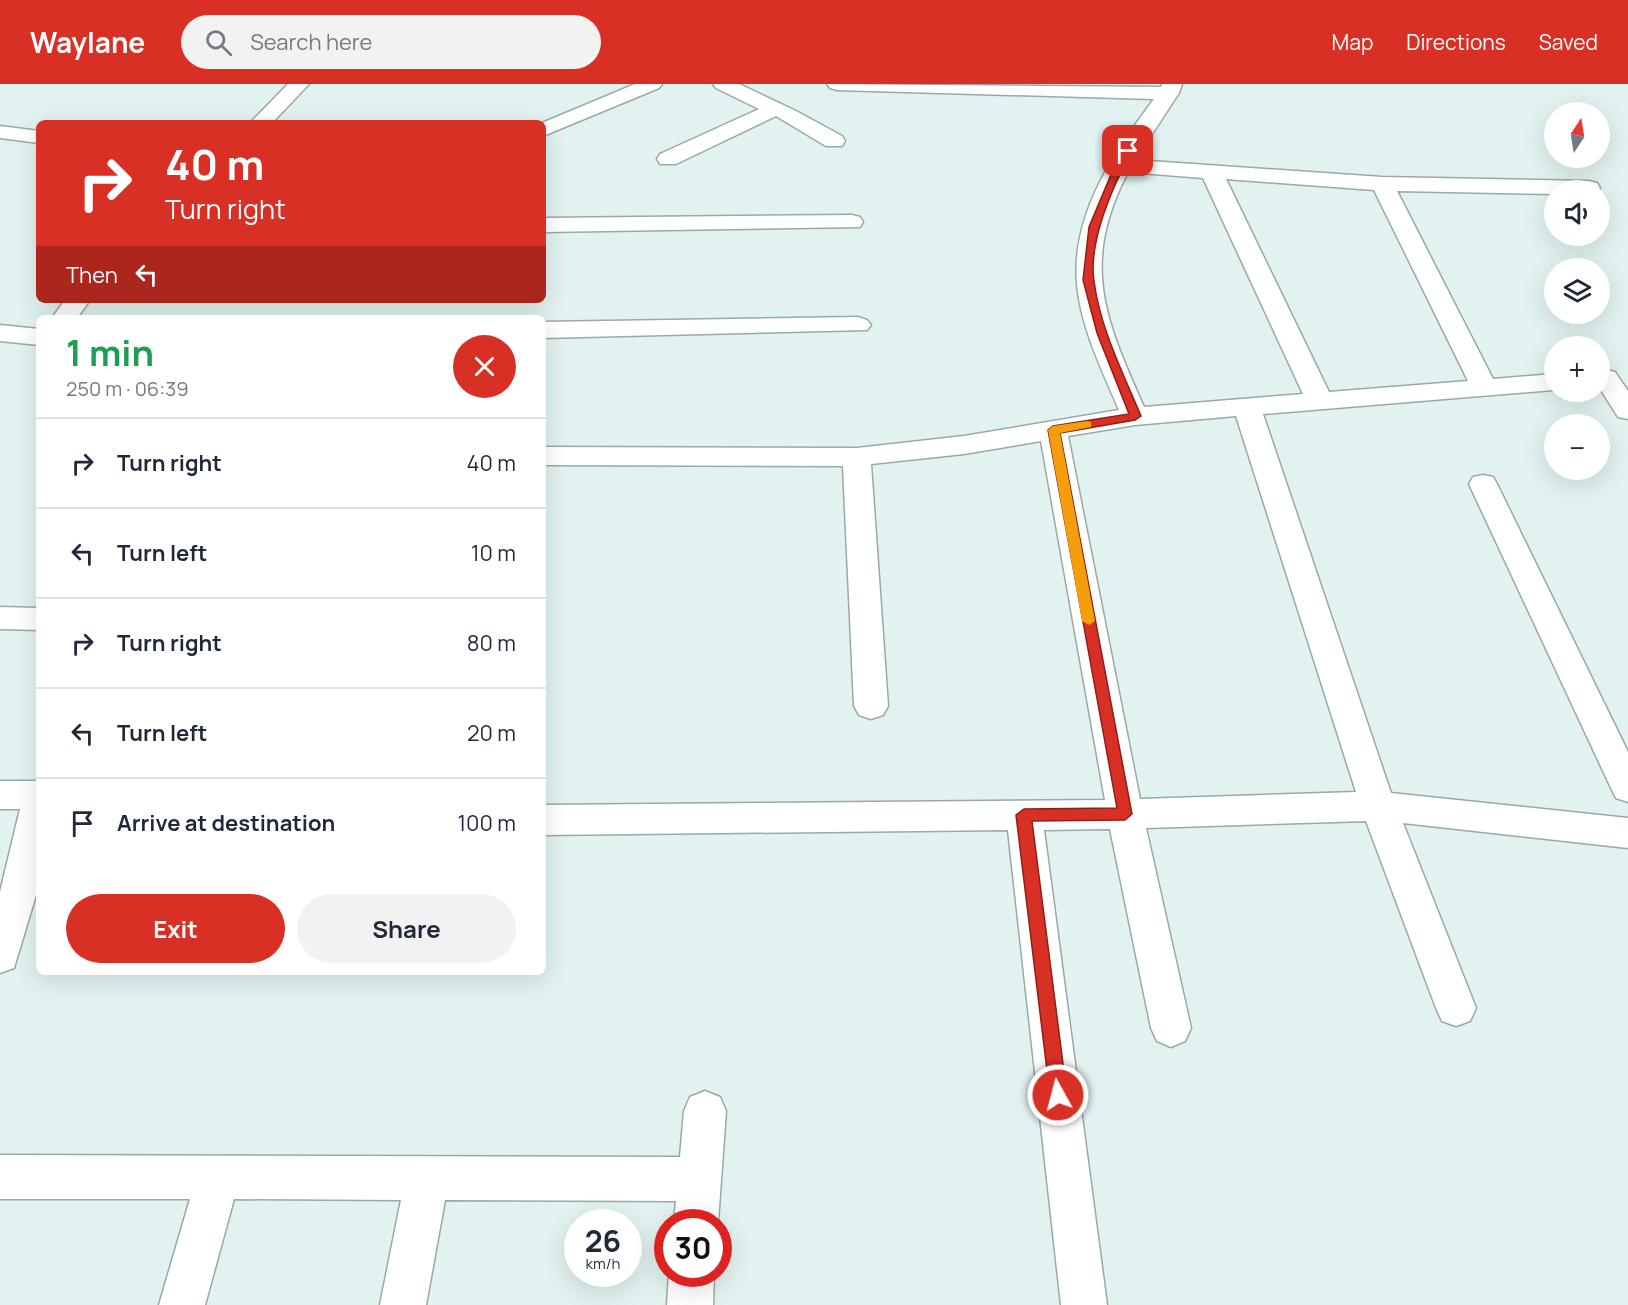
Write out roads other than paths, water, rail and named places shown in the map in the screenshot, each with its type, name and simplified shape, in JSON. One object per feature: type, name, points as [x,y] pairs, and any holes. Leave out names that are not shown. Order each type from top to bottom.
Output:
[{"type":"street","points":[[263,120],[299,84]]},
{"type":"street","points":[[546,129],[652,84]]},
{"type":"street","points":[[723,84],[776,109],[834,141]]},
{"type":"street","points":[[837,84],[1170,89]]},
{"type":"street","points":[[1135,416],[1102,333],[1088,280],[1094,227],[1119,165],[1170,89]]},
{"type":"street","points":[[668,159],[776,109]]},
{"type":"street","points":[[0,132],[36,136]]},
{"type":"street","points":[[1119,165],[1382,184],[1544,187]]},
{"type":"street","points":[[1211,171],[1319,400]]},
{"type":"street","points":[[1382,184],[1484,386]]},
{"type":"street","points":[[546,225],[852,222]]},
{"type":"street","points":[[66,315],[76,303]]},
{"type":"street","points":[[546,330],[858,325]]},
{"type":"street","points":[[0,333],[36,337]]},
{"type":"street","points":[[1611,378],[1628,411]]},
{"type":"street","points":[[546,456],[856,457],[964,445],[1135,416],[1544,383]]},
{"type":"street","points":[[1247,407],[1378,806],[1456,1008]]},
{"type":"street","points":[[1053,430],[1125,814],[1172,1028]]},
{"type":"street","points":[[856,457],[871,706]]},
{"type":"street","points":[[1483,484],[1628,788]]},
{"type":"street","points":[[0,618],[36,619]]},
{"type":"street","points":[[0,795],[36,795]]},
{"type":"street","points":[[546,820],[1125,814],[1378,806],[1628,833]]},
{"type":"street","points":[[1024,815],[1084,1305]]},
{"type":"street","points":[[0,956],[34,851],[36,832]]},
{"type":"street","points":[[697,1209],[705,1111]]},
{"type":"street","points":[[0,1177],[700,1179]]},
{"type":"street","points":[[182,1305],[218,1177]]},
{"type":"street","points":[[404,1305],[427,1178]]},
{"type":"street","points":[[690,1305],[691,1287]]}]
